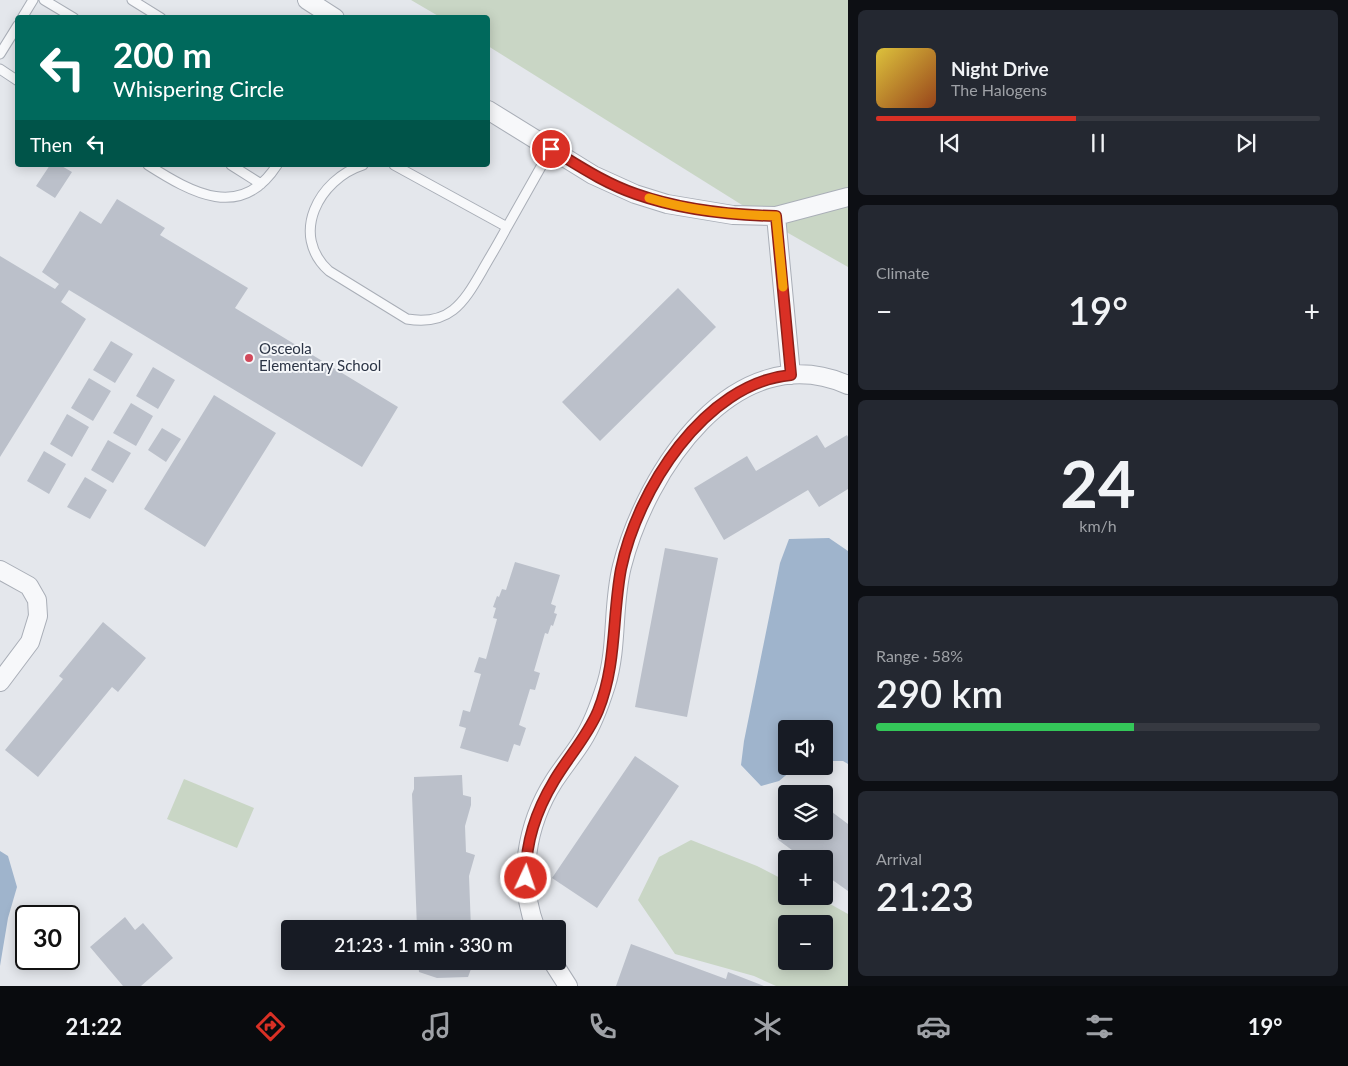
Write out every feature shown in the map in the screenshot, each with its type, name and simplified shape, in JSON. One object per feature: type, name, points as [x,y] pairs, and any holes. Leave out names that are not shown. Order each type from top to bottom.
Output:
[{"type":"street","points":[[307,0],[330,15]]},
{"type":"street","points":[[490,111],[593,175],[635,194],[667,204],[733,215],[776,216],[848,197]]},
{"type":"street","points":[[776,216],[791,375]]},
{"type":"street","points":[[533,920],[527,893],[526,864],[531,833],[540,807],[554,781],[583,740],[598,711],[607,684],[613,654],[617,595],[622,566],[634,528],[648,495],[668,462],[688,436],[712,411],[735,394],[757,382],[791,375],[812,375],[835,379],[848,385]]},
{"type":"street","points":[[0,570],[29,586],[37,600],[38,616],[30,642],[0,682]]},
{"type":"street","points":[[558,970],[568,986]]},
{"type":"lane","points":[[24,15],[33,0]]},
{"type":"lane","points":[[44,0],[69,15]]},
{"type":"lane","points":[[132,0],[156,15]]},
{"type":"lane","points":[[0,54],[15,31]]},
{"type":"lane","points":[[0,69],[15,79]]},
{"type":"lane","points":[[356,167],[350,169],[335,180],[324,194],[312,215],[309,232],[312,250],[322,265],[329,271],[407,319],[427,321],[452,312],[465,299],[551,149]]},
{"type":"lane","points":[[151,167],[169,178],[205,195],[214,197],[241,196],[257,188],[270,176],[276,167]]},
{"type":"lane","points":[[234,167],[261,184]]},
{"type":"lane","points":[[398,167],[507,227]]},
{"type":"green space","points":[[411,0],[848,0],[848,267],[774,225],[490,47],[490,15],[437,15]]},
{"type":"green space","points":[[184,779],[254,808],[237,848],[167,819]]},
{"type":"green space","points":[[691,840],[757,866],[778,877],[778,905],[832,905],[848,914],[848,986],[776,986],[754,976],[675,954],[638,900],[659,857]]},
{"type":"water","points":[[829,538],[848,551],[848,764],[843,761],[833,761],[833,720],[778,720],[778,775],[786,775],[779,781],[761,786],[741,765],[744,741],[780,563],[789,539]]},
{"type":"water","points":[[0,851],[8,856],[17,887],[8,918],[0,966]]},
{"type":"building","points":[[49,167],[63,167],[72,172],[55,198],[36,186]]},
{"type":"building","name":"Osceola Elementary School","points":[[117,199],[165,228],[160,235],[248,288],[235,308],[398,407],[362,467],[69,290],[61,302],[86,319],[0,457],[0,256],[55,289],[59,284],[42,272],[80,211],[101,224]]},
{"type":"building","points":[[678,288],[716,327],[600,441],[562,402]]},
{"type":"building","points":[[111,341],[133,354],[115,383],[93,370]]},
{"type":"building","points":[[153,367],[175,380],[158,409],[136,396]]},
{"type":"building","points":[[89,378],[111,391],[93,421],[71,408]]},
{"type":"building","points":[[214,395],[276,433],[205,547],[144,509]]},
{"type":"building","points":[[131,403],[153,416],[136,446],[113,433]]},
{"type":"building","points":[[67,414],[89,427],[72,457],[50,444]]},
{"type":"building","points":[[162,428],[181,439],[166,462],[148,450]]},
{"type":"building","points":[[817,435],[825,448],[847,435],[848,489],[819,507],[808,490],[724,540],[694,488],[747,456],[756,471]]},
{"type":"building","points":[[108,440],[131,453],[113,483],[91,470]]},
{"type":"building","points":[[44,451],[66,464],[49,494],[27,481]]},
{"type":"building","points":[[85,477],[107,490],[90,519],[67,507]]},
{"type":"building","points":[[665,548],[718,558],[687,717],[635,707]]},
{"type":"building","points":[[515,562],[560,575],[551,604],[556,606],[554,613],[557,614],[548,634],[545,633],[534,671],[540,673],[535,690],[530,689],[519,725],[526,728],[520,746],[514,744],[508,762],[460,748],[466,728],[459,726],[463,710],[470,712],[481,674],[474,672],[479,657],[486,659],[497,619],[493,618],[496,608],[493,607],[502,589],[506,590]]},
{"type":"building","points":[[103,622],[146,658],[118,692],[112,687],[38,777],[5,750],[63,679],[59,676]]},
{"type":"building","points":[[635,756],[679,786],[597,908],[552,878]]},
{"type":"building","points":[[462,775],[463,795],[471,797],[471,805],[465,826],[466,852],[475,855],[469,876],[471,920],[417,920],[412,794],[414,777]]},
{"type":"building","points":[[833,813],[848,824],[848,891],[833,880],[833,850],[792,850],[778,840],[833,840]]},
{"type":"building","points":[[125,917],[135,930],[143,923],[173,958],[141,986],[123,986],[90,947]]},
{"type":"building","points":[[631,944],[726,979],[728,972],[764,986],[616,986]]},
{"type":"building","points":[[419,970],[471,970],[468,977],[437,978],[419,972]]},
{"type":"slow traffic","points":[[649,198],[667,204],[709,212],[733,215],[776,216],[783,287]]},
{"type":"place","name":"Osceola Elementary School","points":[[249,358]]},
{"type":"route","points":[[526,878],[526,864],[531,833],[540,807],[554,781],[583,740],[598,711],[607,684],[613,654],[617,595],[622,566],[634,528],[648,495],[668,462],[688,436],[712,411],[735,394],[757,382],[791,375],[776,216],[733,215],[667,204],[635,194],[593,175],[551,149]]}]
